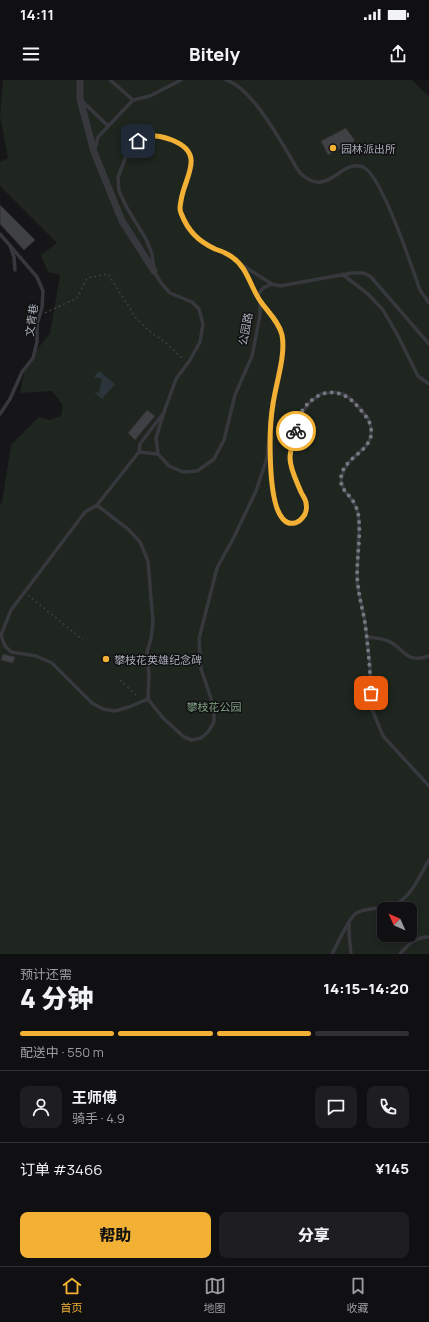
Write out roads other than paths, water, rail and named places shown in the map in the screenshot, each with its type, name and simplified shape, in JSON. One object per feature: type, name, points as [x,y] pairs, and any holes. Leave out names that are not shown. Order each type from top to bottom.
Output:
[{"type":"street","name":"公园路","points":[[80,80],[80,99],[94,152],[122,220],[154,271]]},
{"type":"lane","points":[[110,80],[133,100]]},
{"type":"lane","points":[[94,152],[98,138],[133,100],[150,96],[181,80]]},
{"type":"lane","points":[[226,80],[246,91],[258,105],[300,172],[307,179],[315,182],[324,182],[350,167],[357,165],[364,168],[371,174],[386,201],[420,290],[429,303]]},
{"type":"lane","points":[[80,99],[108,126]]},
{"type":"lane","name":"公园路","points":[[148,136],[160,136],[178,143],[187,149],[191,156],[192,166],[182,195],[180,210],[186,226],[201,241],[231,256],[241,264],[260,301],[260,315],[252,356],[235,396],[224,440],[214,459],[197,471],[183,472],[169,466],[158,454],[156,438],[176,379],[200,342],[203,324],[198,309],[192,302],[170,293],[161,283],[154,271],[152,254],[146,238],[127,208],[119,191],[118,177],[129,150],[138,141],[148,136]]},
{"type":"lane","name":"文青巷","points":[[0,234],[37,277],[43,291],[42,308],[37,324],[37,342],[33,358],[22,372],[10,399],[0,414]]},
{"type":"lane","points":[[9,243],[14,257],[15,270]]},
{"type":"lane","points":[[241,264],[272,284],[280,286],[342,274],[364,273],[371,277],[429,344]]},
{"type":"lane","points":[[342,274],[368,294],[383,310],[418,376],[429,384]]},
{"type":"lane","points":[[257,296],[263,288],[272,284]]},
{"type":"lane","points":[[97,505],[129,530],[140,542],[148,561],[154,622],[147,652],[149,675],[148,699],[163,718],[184,737],[192,740],[201,738],[208,732],[214,722],[214,706],[200,669],[199,639],[217,568],[256,491],[267,458],[272,405],[283,348],[282,334],[274,319],[260,301]]},
{"type":"lane","points":[[270,433],[273,492],[276,509],[283,520],[291,524],[300,522],[306,514],[306,503],[295,478],[290,458],[299,417],[309,403],[321,394],[334,392],[346,395],[368,418],[371,428],[371,437],[366,446],[350,461],[344,470],[341,480],[344,490],[357,509],[360,522],[357,583],[367,637],[370,665],[371,707],[383,736],[429,786]]},
{"type":"lane","points":[[148,699],[129,708],[115,711],[103,709],[92,703],[52,663],[36,656],[11,652],[5,646],[1,636],[12,610],[85,512],[97,505],[139,452],[140,444],[164,412]]},
{"type":"lane","points":[[139,452],[158,454]]},
{"type":"lane","points":[[367,637],[384,639],[392,643],[402,653],[412,658],[429,656]]},
{"type":"lane","points":[[332,954],[355,914],[364,910],[390,907],[402,902],[429,860]]},
{"type":"lane","points":[[349,923],[348,933],[351,954]]},
{"type":"lane","points":[[400,954],[407,945],[416,940],[429,937]]},
{"type":"place","name":"园林派出所","points":[[333,148]]},
{"type":"place","name":"攀枝花英雄纪念碑","points":[[106,659]]},
{"type":"park label","name":"攀枝花公园","points":[[214,706]]}]
